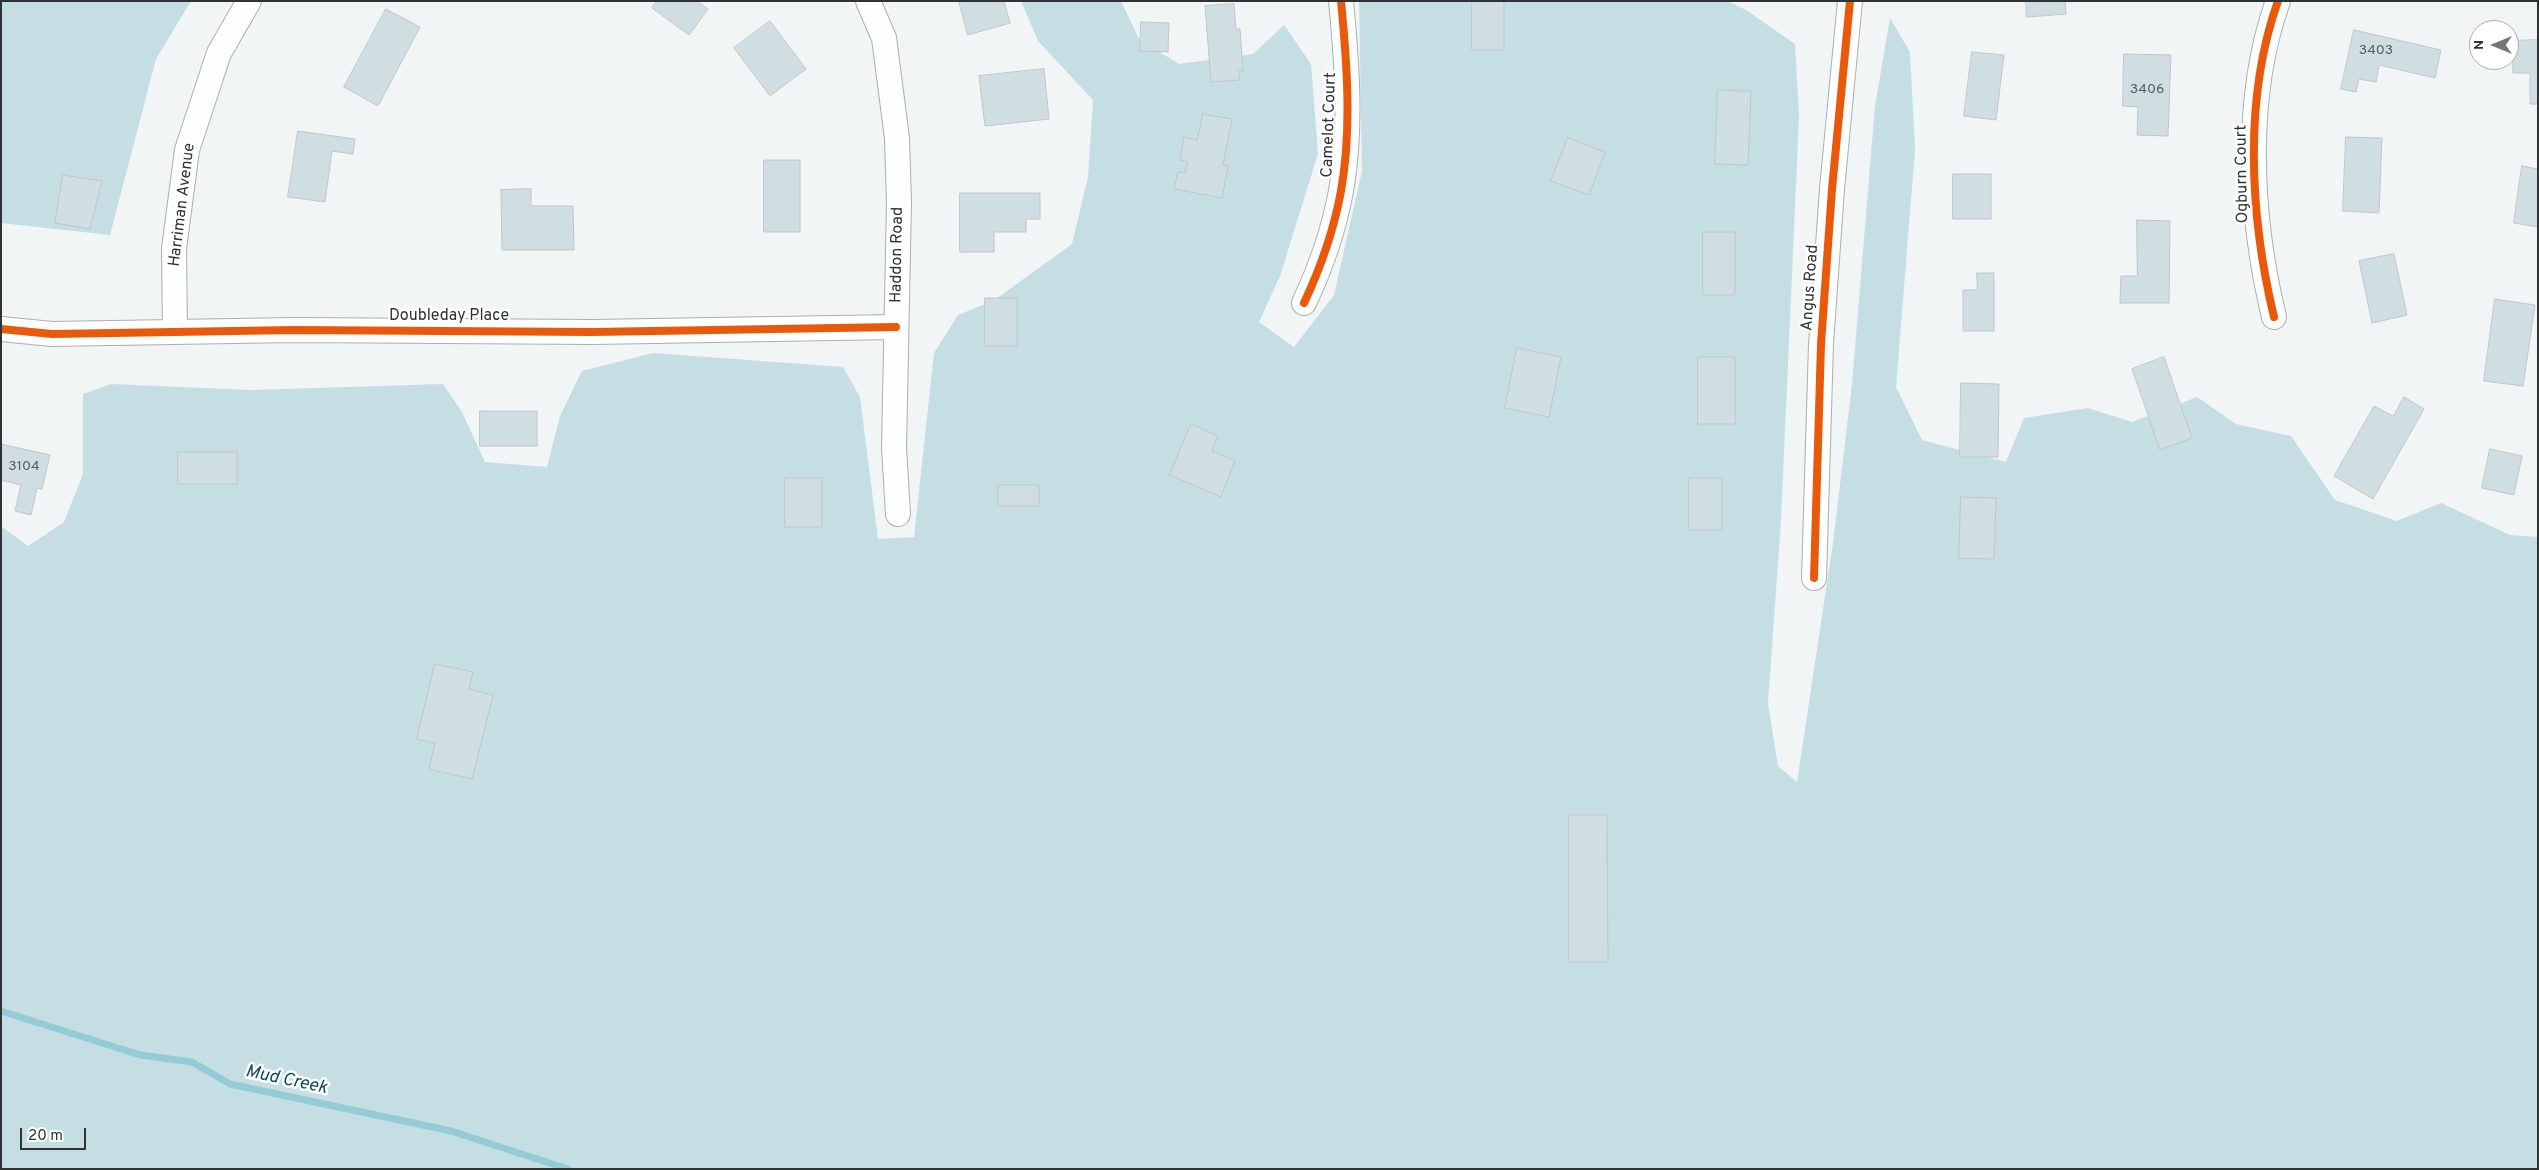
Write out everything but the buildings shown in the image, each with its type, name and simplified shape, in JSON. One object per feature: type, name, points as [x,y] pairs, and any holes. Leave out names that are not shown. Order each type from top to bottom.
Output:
[{"type":"street","name":"Harriman Avenue","points":[[175,332],[174,249],[187,150],[219,53],[249,1]]},
{"type":"street","name":"Haddon Road","points":[[868,1],[884,38],[897,138],[899,203],[894,448],[898,514]]},
{"type":"street","name":"Camelot Court","points":[[1304,303],[1328,239],[1341,192],[1346,151],[1345,44],[1341,1]]},
{"type":"street","name":"Angus Road","points":[[1814,578],[1821,344],[1832,189],[1850,1]]},
{"type":"street","name":"Ogburn Court","points":[[2274,317],[2262,269],[2258,233],[2254,124],[2263,63],[2278,1]]},
{"type":"street","name":"Doubleday Place","points":[[1,329],[50,334],[304,330],[592,332],[896,328]]},
{"type":"shaded area","points":[[1,1],[191,1],[156,59],[110,235],[1,223]]},
{"type":"shaded area","points":[[1021,1],[1121,1],[1139,39],[1179,64],[1253,54],[1284,25],[1311,64],[1318,154],[1280,276],[1259,322],[1294,347],[1334,295],[1362,171],[1359,1],[1727,1],[1746,10],[1795,44],[1799,117],[1781,520],[1768,703],[1778,766],[1797,782],[1833,543],[1852,384],[1875,106],[1890,18],[1910,52],[1915,150],[1896,387],[1922,440],[2006,462],[2024,418],[2088,408],[2132,422],[2197,397],[2236,424],[2291,436],[2335,500],[2397,521],[2441,503],[2510,535],[2538,537],[2538,1169],[1,1169],[1,526],[28,546],[64,522],[83,474],[83,394],[111,384],[252,390],[443,384],[462,412],[485,462],[547,467],[560,416],[582,371],[653,353],[843,367],[860,397],[878,539],[914,537],[934,353],[958,315],[993,301],[1072,244],[1088,177],[1093,100],[1038,41]]},
{"type":"waterway","name":"Mud Creek","points":[[1,1011],[140,1055],[192,1062],[230,1084],[451,1131],[568,1169]]},
{"type":"cycle path","points":[[1304,303],[1321,263],[1330,234],[1341,191],[1344,168],[1347,96],[1341,1]]},
{"type":"cycle path","points":[[1814,578],[1821,344],[1832,189],[1850,1]]},
{"type":"cycle path","points":[[2274,317],[2260,239],[2255,199],[2254,158],[2259,78],[2267,39],[2278,1]]},
{"type":"cycle path","points":[[1,329],[52,334],[294,330],[592,332],[896,327]]}]
